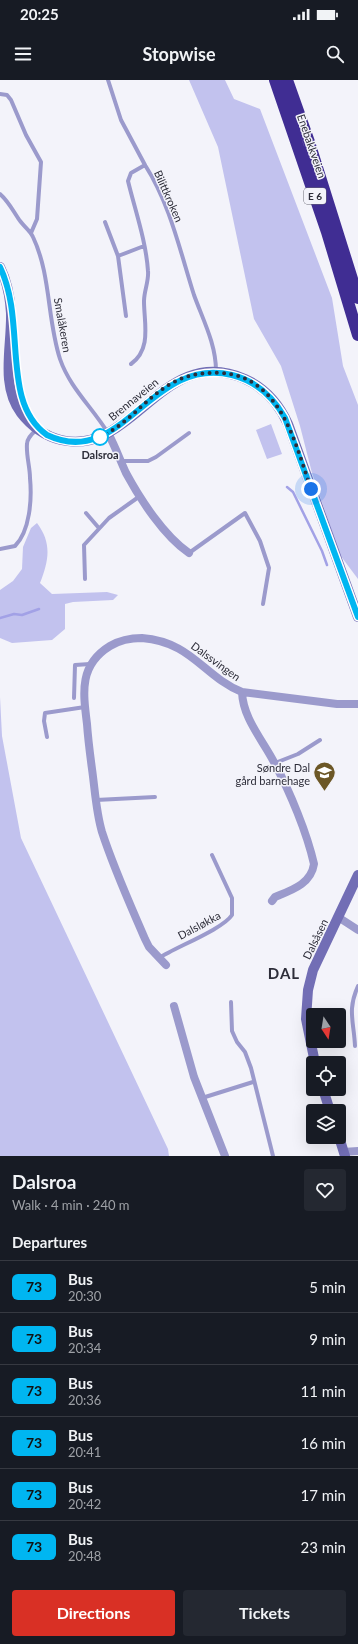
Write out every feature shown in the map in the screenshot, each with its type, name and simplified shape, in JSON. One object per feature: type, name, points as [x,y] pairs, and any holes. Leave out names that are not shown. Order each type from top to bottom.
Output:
[{"type":"highway","name":"Enebakkveien","points":[[275,80],[324,225],[358,335]]},
{"type":"highway","name":"Enebakkveien","points":[[286,80],[309,142],[358,298]]},
{"type":"street","name":"Brennaveien","points":[[0,267],[7,285],[10,305],[8,367],[11,392],[20,412],[37,429],[54,438],[72,441],[89,441],[108,433],[170,384],[196,374],[216,373],[236,376],[256,385],[271,398],[285,418],[358,617]]},
{"type":"street","points":[[108,433],[140,496],[177,545],[189,553]]},
{"type":"street","name":"Dalssvingen","points":[[166,965],[145,939],[102,831],[96,800],[85,708],[84,686],[91,664],[101,652],[124,640],[143,638],[160,642],[186,652],[229,686],[242,692],[337,704],[358,704]]},
{"type":"street","points":[[242,692],[247,716],[275,764],[291,800],[314,864],[312,873],[305,882],[275,897],[272,901]]},
{"type":"street","name":"Dalsåsen","points":[[314,1056],[306,1019],[308,990],[313,970],[358,875]]},
{"type":"street","points":[[338,917],[358,930]]},
{"type":"street","points":[[174,1006],[202,1098],[224,1156]]},
{"type":"street","points":[[341,1144],[344,1154],[358,1151]]},
{"type":"lane","points":[[108,80],[121,120],[145,164]]},
{"type":"lane","points":[[0,94],[7,95],[11,100],[26,135],[41,162],[37,219],[31,233]]},
{"type":"lane","name":"Bilittkroken","points":[[131,364],[140,354],[146,339],[147,329],[144,301],[148,273],[144,246],[128,181],[131,173],[145,164],[159,189],[185,260],[212,346],[216,373]]},
{"type":"lane","name":"Smalåkeren","points":[[0,194],[6,199],[22,224],[31,233],[39,253],[47,285],[52,330],[60,359],[76,391],[108,433]]},
{"type":"lane","points":[[105,222],[118,256],[126,316]]},
{"type":"lane","points":[[118,256],[144,246]]},
{"type":"lane","points":[[0,549],[15,546],[22,536],[25,527],[31,488],[26,445],[29,437],[37,429]]},
{"type":"lane","points":[[121,461],[148,461],[156,457],[189,432]]},
{"type":"lane","points":[[85,579],[84,546],[109,518],[140,496]]},
{"type":"lane","points":[[86,513],[98,527]]},
{"type":"lane","points":[[189,553],[245,513],[260,541],[269,568],[263,604]]},
{"type":"lane","points":[[74,698],[75,665],[91,664]]},
{"type":"lane","points":[[47,736],[44,721],[45,713],[85,708]]},
{"type":"lane","points":[[275,764],[298,754],[320,740]]},
{"type":"lane","points":[[96,800],[155,797]]},
{"type":"lane","name":"Dalsløkka","points":[[159,958],[173,949],[218,926],[232,915],[232,898],[212,855]]},
{"type":"lane","points":[[355,1046],[351,1012],[352,1002],[358,986]]},
{"type":"lane","points":[[231,1002],[231,1021],[234,1037],[245,1052],[273,1156]]},
{"type":"lane","points":[[202,1098],[253,1082]]},
{"type":"shaded area","points":[[189,80],[225,80],[234,99],[260,109],[332,298],[343,366],[358,405],[358,579],[340,555],[312,473],[300,426],[281,366],[254,319],[218,147]]},
{"type":"shaded area","points":[[271,424],[282,454],[267,459],[256,430]]},
{"type":"shaded area","points":[[37,523],[42,530],[48,552],[40,583],[52,594],[107,592],[118,595],[113,600],[73,602],[65,604],[65,629],[52,640],[12,643],[0,638],[0,590],[13,581],[22,569],[23,547],[31,528]]},
{"type":"shaded area","points":[[0,697],[2,736],[21,838],[168,1149],[169,1156],[0,1156]]},
{"type":"waterway","points":[[287,487],[293,492],[322,551],[327,565]]},
{"type":"waterway","points":[[0,618],[14,614],[22,615],[39,609]]},
{"type":"bus line","name":"73","points":[[0,267],[5,278],[10,298],[11,321],[8,367],[12,397],[17,407],[32,425],[54,438],[78,442],[89,441],[101,437],[123,423],[170,384],[182,378],[196,374],[229,374],[250,381],[262,389],[279,407],[285,418],[358,617]]},
{"type":"place","name":"Dalsroa","points":[[100,437]]},
{"type":"place","name":"Søndre Dal gård barnehage","points":[[325,792]]},
{"type":"district","name":"DAL","points":[[284,973]]},
{"type":"route","points":[[100,437],[113,430],[133,415],[170,384],[182,378],[203,373],[229,374],[250,381],[262,389],[279,407],[288,424],[311,489]]}]
